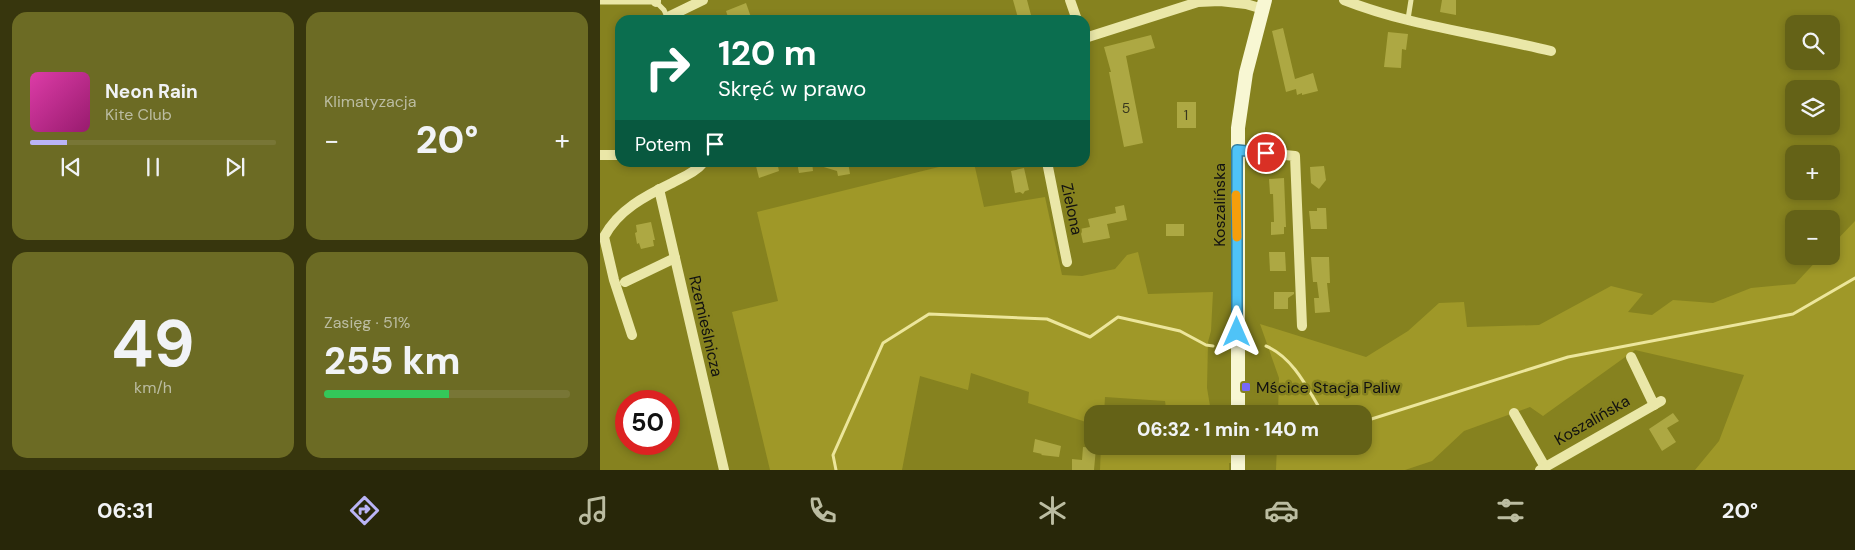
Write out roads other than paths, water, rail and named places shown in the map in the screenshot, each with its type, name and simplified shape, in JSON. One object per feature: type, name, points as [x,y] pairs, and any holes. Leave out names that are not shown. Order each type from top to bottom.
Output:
[{"type":"main road","name":"Koszalińska","points":[[1238,405],[1237,150],[1244,82],[1264,4]]},
{"type":"main road","points":[[1238,455],[1238,470]]},
{"type":"street","points":[[674,15],[703,0]]},
{"type":"street","points":[[1070,0],[1075,15]]},
{"type":"street","points":[[1090,36],[1198,2],[1220,0],[1246,4],[1264,4]]},
{"type":"street","points":[[1344,0],[1373,12],[1408,19],[1448,31],[1497,38],[1551,52]]},
{"type":"street","points":[[1237,150],[1294,156],[1302,326]]},
{"type":"street","points":[[600,155],[615,155]]},
{"type":"street","points":[[632,335],[614,280],[604,237],[610,225],[621,212],[659,189],[692,173],[699,167]]},
{"type":"street","name":"Zielona","points":[[1048,167],[1067,262]]},
{"type":"street","name":"Rzemieślnicza","points":[[659,189],[724,470]]},
{"type":"street","points":[[625,282],[675,258]]},
{"type":"street","name":"Koszalińska","points":[[1542,469],[1658,403],[1631,357]]},
{"type":"street","points":[[1514,413],[1542,469]]},
{"type":"lane","points":[[1408,19],[1411,0]]},
{"type":"lane","points":[[600,2],[656,1],[666,15]]},
{"type":"waterway","points":[[1372,419],[1568,357],[1793,314],[1855,278]]},
{"type":"waterway","points":[[836,470],[833,455],[883,343],[929,314],[1047,319],[1090,337],[1118,317],[1180,331],[1206,345],[1213,346]]},
{"type":"waterway","points":[[1266,346],[1276,351],[1292,366],[1318,405]]},
{"type":"place","name":"Mścice Stacja Paliw","points":[[1246,387]]}]
